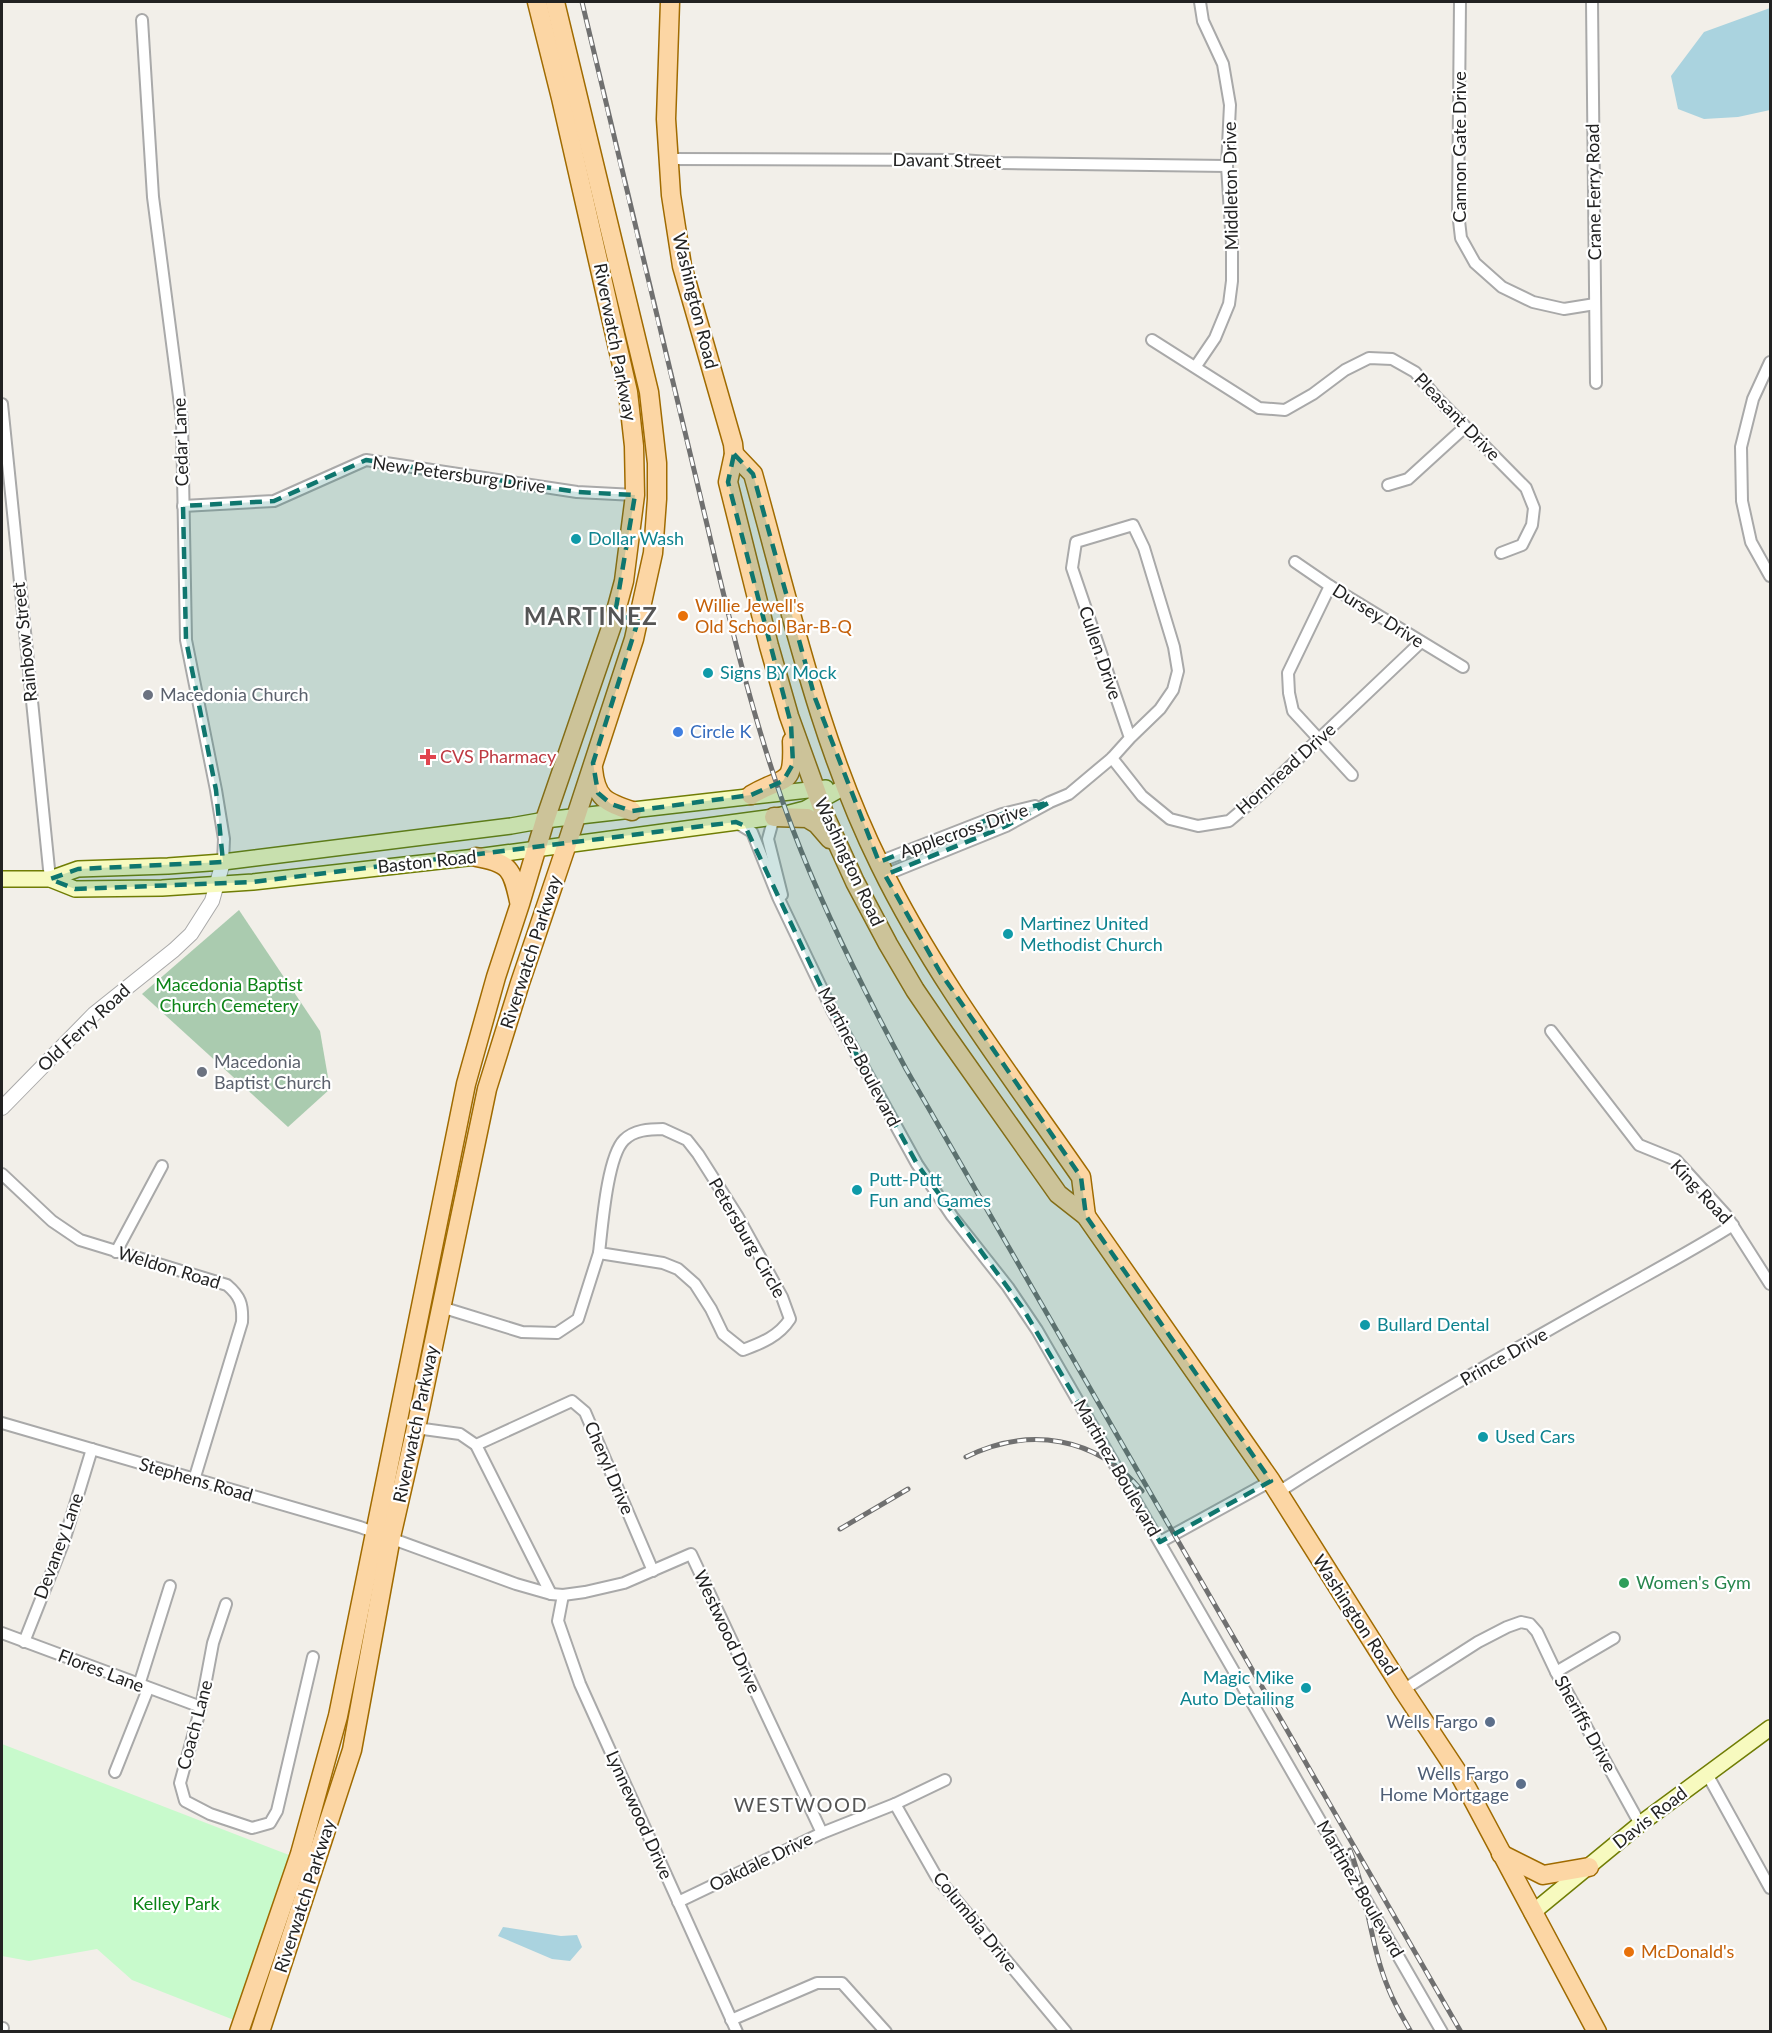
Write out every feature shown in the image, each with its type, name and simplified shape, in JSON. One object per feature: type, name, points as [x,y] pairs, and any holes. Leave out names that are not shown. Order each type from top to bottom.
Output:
[{"type":"main road","name":"Riverwatch Parkway","points":[[260,2031],[352,1750],[383,1534],[466,1084],[496,977],[545,820],[615,614],[624,581],[635,495],[634,446],[626,380],[537,2]]},
{"type":"main road","name":"Riverwatch Parkway","points":[[239,2031],[300,1854],[338,1716],[383,1534],[416,1428],[487,1089],[519,983],[576,817],[639,621],[653,553],[657,464],[650,401],[638,342],[555,2]]},
{"type":"main road","name":"Washington Road","points":[[670,2],[667,159],[682,266],[733,444],[734,454],[728,482],[769,646],[791,724],[839,847],[870,912],[915,990],[1058,1194],[1086,1216],[1274,1487],[1462,1779],[1596,2031]]},
{"type":"main road","name":"Washington Road","points":[[734,454],[753,474],[814,698],[846,786],[882,869],[940,972],[1081,1177],[1086,1216]]},
{"type":"main road","points":[[615,614],[639,621]]},
{"type":"main road","points":[[752,795],[788,777],[793,766],[791,724]]},
{"type":"main road","points":[[593,763],[594,784],[602,797],[611,804],[632,811]]},
{"type":"main road","name":"Baston Road","points":[[2,879],[50,879],[75,889],[162,888],[253,882],[476,857],[567,843],[774,818],[805,809],[817,795],[846,786]]},
{"type":"main road","points":[[50,879],[78,869],[159,867],[223,862],[752,795],[817,795]]},
{"type":"main road","points":[[774,818],[812,820],[839,847]]},
{"type":"main road","points":[[476,857],[504,864],[513,874],[520,904]]},
{"type":"main road","name":"Davis Road","points":[[1532,1913],[1640,1824],[1770,1728]]},
{"type":"main road","points":[[1502,1854],[1543,1875],[1588,1867]]},
{"type":"street","name":"Middleton Drive","points":[[1196,366],[1215,338],[1228,304],[1232,245],[1227,166],[1230,105],[1222,64],[1203,21],[1200,2]]},
{"type":"street","name":"Cannon Gate Drive","points":[[1460,2],[1458,212],[1461,238],[1475,263],[1502,288],[1533,302],[1564,309],[1595,304]]},
{"type":"street","name":"Crane Ferry Road","points":[[1592,2],[1596,383]]},
{"type":"street","name":"Cedar Lane","points":[[142,20],[153,196],[180,401],[186,640],[216,790],[224,839],[223,862]]},
{"type":"street","name":"Davant Street","points":[[667,159],[962,160],[1002,163],[1227,166]]},
{"type":"street","name":"Pleasant Drive","points":[[1152,340],[1259,408],[1285,410],[1313,394],[1345,370],[1369,358],[1392,359],[1415,372],[1437,398],[1526,488],[1534,508],[1532,525],[1522,545],[1501,553]]},
{"type":"street","points":[[1770,362],[1753,399],[1741,447],[1742,501],[1751,542],[1770,576]]},
{"type":"street","name":"Rainbow Street","points":[[2,404],[50,879]]},
{"type":"street","points":[[1388,485],[1408,479],[1465,427]]},
{"type":"street","name":"New Petersburg Drive","points":[[183,506],[274,501],[366,460],[577,492],[635,495]]},
{"type":"street","name":"Applecross Drive","points":[[882,869],[1006,826],[1069,794],[1112,758],[1160,709],[1173,690],[1178,671],[1174,647],[1144,548],[1133,525],[1076,542],[1071,568]]},
{"type":"street","name":"Dursey Drive","points":[[1295,562],[1330,586],[1463,667]]},
{"type":"street","name":"Cullen Drive","points":[[1071,568],[1130,738]]},
{"type":"street","points":[[1330,586],[1288,673],[1289,693],[1293,711],[1352,775]]},
{"type":"street","name":"Hornhead Drive","points":[[1112,758],[1142,796],[1170,819],[1198,826],[1229,820],[1320,740],[1421,642]]},
{"type":"street","name":"Martinez Boulevard","points":[[774,818],[768,839],[786,910]]},
{"type":"street","name":"Martinez Boulevard","points":[[736,822],[749,828],[752,832],[832,1010],[917,1164],[952,1216],[1022,1307],[1442,2031]]},
{"type":"street","name":"Old Ferry Road","points":[[2,1108],[94,1014],[191,934],[212,900],[223,862]]},
{"type":"street","name":"King Road","points":[[1551,1031],[1639,1145],[1676,1160],[1726,1215],[1770,1284]]},
{"type":"street","name":"Petersburg Circle","points":[[441,1307],[522,1332],[557,1333],[578,1319],[599,1253],[614,1158],[624,1140],[642,1130],[663,1129],[687,1140],[698,1154],[738,1217],[782,1297],[790,1319],[782,1331],[743,1350],[723,1334],[695,1284],[678,1269],[663,1263],[599,1253]]},
{"type":"street","points":[[116,1252],[162,1166]]},
{"type":"street","name":"Weldon Road","points":[[2,1174],[64,1231],[80,1240],[227,1285],[237,1294],[243,1307],[242,1322],[194,1480]]},
{"type":"street","name":"Prince Drive","points":[[1160,1542],[1274,1487],[1408,1413],[1732,1225]]},
{"type":"street","name":"Cheryl Drive","points":[[476,1445],[572,1401],[585,1412],[653,1571]]},
{"type":"street","name":"Stephens Road","points":[[2,1423],[383,1534]]},
{"type":"street","points":[[416,1428],[460,1434],[476,1445],[557,1595]]},
{"type":"street","name":"Devaney Lane","points":[[24,1642],[64,1541],[92,1449]]},
{"type":"street","name":"Westwood Drive","points":[[383,1534],[516,1584],[557,1595],[597,1590],[624,1583],[691,1554],[822,1833]]},
{"type":"street","points":[[115,1772],[143,1687],[170,1586]]},
{"type":"street","name":"Lynnewood Drive","points":[[557,1595],[558,1621],[580,1684],[736,2031]]},
{"type":"street","name":"Coach Lane","points":[[226,1604],[213,1643],[201,1707],[180,1783],[185,1801],[210,1814],[252,1828],[270,1823],[277,1811],[314,1657]]},
{"type":"street","name":"Sheriffs Drive","points":[[1403,1690],[1478,1642],[1521,1622],[1530,1624],[1537,1632],[1556,1672],[1640,1824]]},
{"type":"street","name":"Flores Lane","points":[[2,1633],[201,1707]]},
{"type":"street","points":[[1556,1672],[1614,1638]]},
{"type":"street","points":[[1707,1774],[1770,1888]]},
{"type":"street","name":"Oakdale Drive","points":[[678,1902],[822,1833],[895,1804],[945,1780]]},
{"type":"street","name":"Columbia Drive","points":[[895,1804],[936,1876],[1065,2031]]},
{"type":"street","points":[[731,2020],[816,1983],[842,1983],[886,2031]]},
{"type":"highlighted area","points":[[734,454],[753,474],[815,698],[879,862],[1002,814],[1050,802],[1006,826],[885,875],[940,972],[1081,1177],[1086,1216],[1271,1481],[1160,1542],[1022,1307],[917,1164],[832,1010],[745,826],[736,822],[253,882],[75,889],[50,879],[78,869],[223,862],[216,790],[186,640],[183,506],[274,501],[366,460],[577,492],[635,495],[615,614],[638,621],[593,763],[598,793],[611,804],[632,811],[751,795],[783,781],[793,764],[791,724],[728,482]]},
{"type":"green space","name":"Macedonia Baptist Church Cemetery","points":[[239,910],[320,1031],[330,1089],[288,1127],[142,994]]},
{"type":"green space","name":"Kelley Park","points":[[2,1744],[289,1855],[234,2020],[132,1980],[97,1949],[29,1961],[2,1956]]},
{"type":"water","points":[[1770,8],[1770,110],[1738,117],[1704,119],[1678,109],[1671,76],[1704,32]]},
{"type":"water","points":[[503,1927],[561,1936],[577,1935],[582,1947],[570,1961],[552,1959],[498,1936]]},
{"type":"railway","points":[[582,2],[739,656],[778,787],[818,891],[860,981],[906,1069],[1461,2032]]},
{"type":"railway","points":[[966,1457],[989,1447],[1013,1442],[1037,1440],[1060,1442],[1082,1448],[1104,1458],[1124,1472],[1142,1491]]},
{"type":"railway","points":[[840,1529],[908,1489]]},
{"type":"railway","points":[[1350,1850],[1383,1973],[1394,2001],[1411,2032]]},
{"type":"place","name":"Dollar Wash","points":[[576,539]]},
{"type":"place","name":"Willie Jewell's Old School Bar-B-Q","points":[[683,616]]},
{"type":"place","name":"Signs BY Mock","points":[[708,673]]},
{"type":"place","name":"Macedonia Church","points":[[148,695]]},
{"type":"place","name":"Circle K","points":[[678,732]]},
{"type":"place","name":"CVS Pharmacy","points":[[428,757]]},
{"type":"place","name":"Martinez United Methodist Church","points":[[1008,934]]},
{"type":"place","name":"Macedonia Baptist Church","points":[[202,1072]]},
{"type":"place","name":"Putt-Putt Fun and Games","points":[[857,1190]]},
{"type":"place","name":"Bullard Dental","points":[[1365,1325]]},
{"type":"place","name":"Used Cars","points":[[1483,1437]]},
{"type":"place","name":"Women's Gym","points":[[1624,1583]]},
{"type":"place","name":"Magic Mike Auto Detailing","points":[[1306,1688]]},
{"type":"place","name":"Wells Fargo","points":[[1490,1722]]},
{"type":"place","name":"Wells Fargo Home Mortgage","points":[[1521,1784]]},
{"type":"place","name":"McDonald's","points":[[1629,1952]]},
{"type":"district","name":"MARTINEZ","points":[[591,617]]},
{"type":"district","name":"WESTWOOD","points":[[801,1805]]}]
